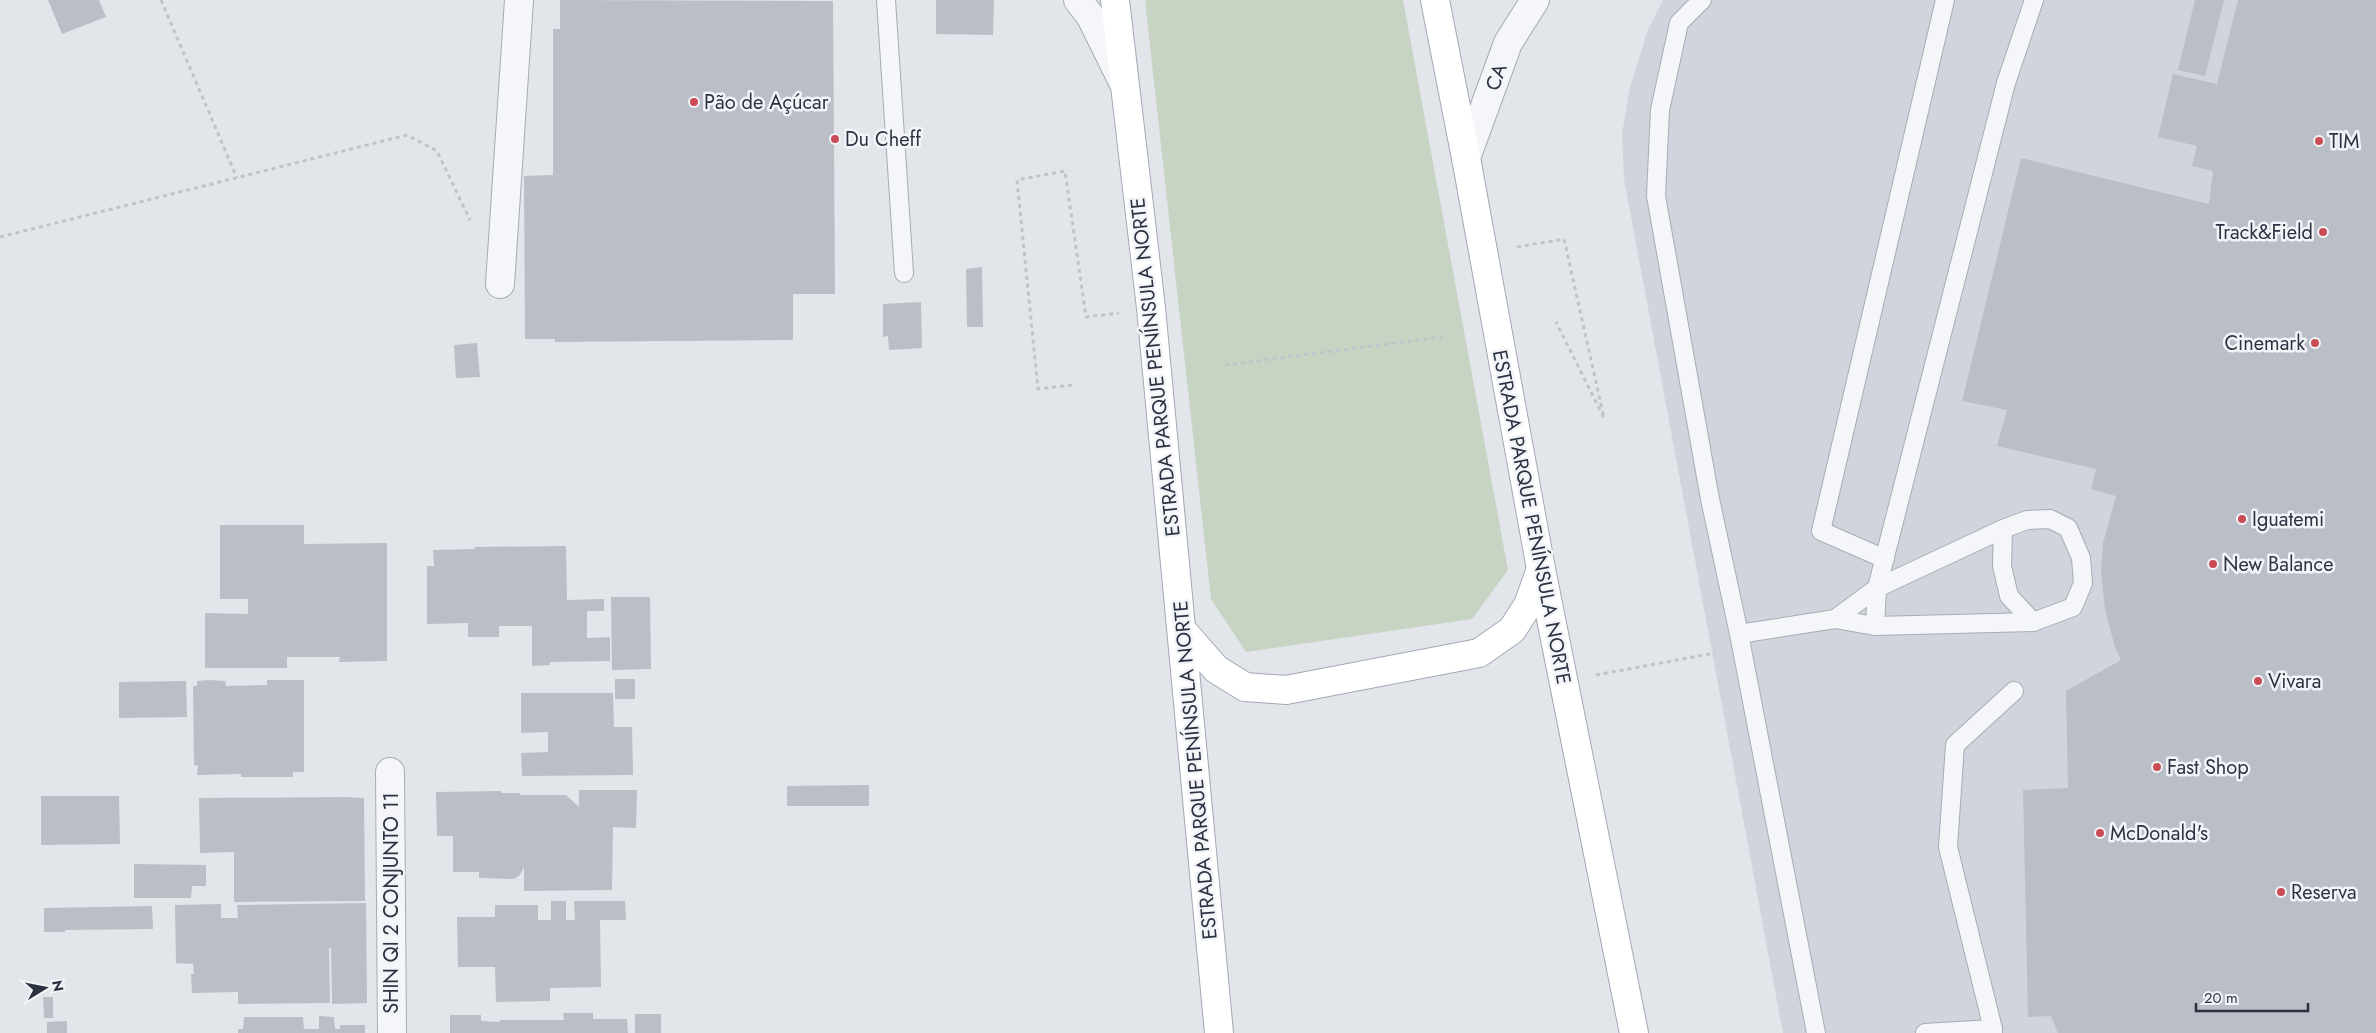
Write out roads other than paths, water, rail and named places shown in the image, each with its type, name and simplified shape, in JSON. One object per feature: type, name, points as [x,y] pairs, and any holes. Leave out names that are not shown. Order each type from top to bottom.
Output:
[{"type":"main road","name":"ESTRADA PARQUE PENÍNSULA NORTE","points":[[1115,0],[1151,308],[1219,1033]]},
{"type":"main road","name":"ESTRADA PARQUE PENÍNSULA NORTE","points":[[1435,0],[1466,158],[1541,569],[1634,1033]]},
{"type":"main road","points":[[1182,630],[1216,669],[1245,687],[1286,690],[1479,653],[1512,630],[1528,605],[1541,569]]},
{"type":"street","points":[[500,284],[519,0]]},
{"type":"street","points":[[1078,0],[1091,17],[1124,85]]},
{"type":"street","name":"CA","points":[[1466,158],[1508,43],[1535,0]]},
{"type":"street","name":"SHIN QI 2 CONJUNTO 11","points":[[390,772],[392,1033]]},
{"type":"lane","points":[[886,0],[904,273]]},
{"type":"lane","points":[[1702,0],[1679,23],[1660,110],[1656,196],[1710,499],[1816,1033]]},
{"type":"lane","points":[[1885,559],[1821,531],[1945,0]]},
{"type":"lane","points":[[1875,626],[1877,588],[2006,83],[2034,0]]},
{"type":"lane","points":[[1738,634],[1835,619],[1875,626],[2033,622],[2073,607],[2083,583],[2081,558],[2068,528],[2050,519],[2027,520],[2003,529],[1877,588],[1835,619]]},
{"type":"lane","points":[[2003,529],[2002,566],[2009,596],[2033,622]]},
{"type":"lane","points":[[1925,1033],[1993,1031],[1948,847],[1955,745],[2014,691]]},
{"type":"place","name":"Pão de Açúcar","points":[[694,102]]},
{"type":"place","name":"Du Cheff","points":[[835,139]]},
{"type":"place","name":"TIM","points":[[2319,141]]},
{"type":"place","name":"Track&Field","points":[[2323,232]]},
{"type":"place","name":"Cinemark","points":[[2315,343]]},
{"type":"place","name":"Iguatemi","points":[[2242,519]]},
{"type":"place","name":"New Balance","points":[[2213,564]]},
{"type":"place","name":"Vivara","points":[[2258,681]]},
{"type":"place","name":"Fast Shop","points":[[2157,767]]},
{"type":"place","name":"McDonald's","points":[[2100,833]]},
{"type":"place","name":"Reserva","points":[[2281,892]]}]
